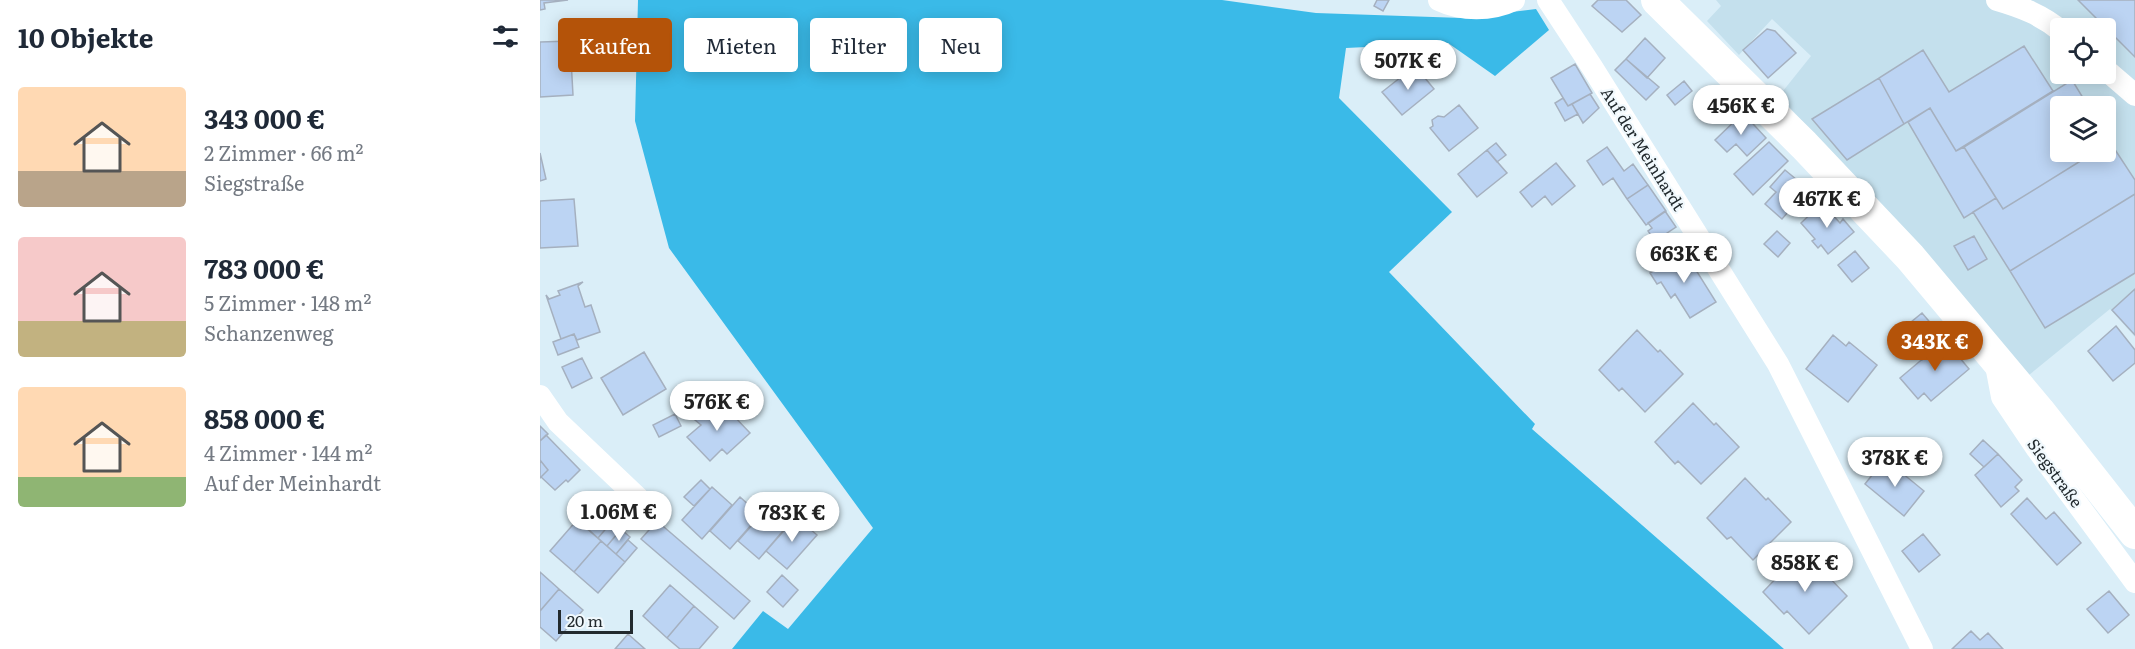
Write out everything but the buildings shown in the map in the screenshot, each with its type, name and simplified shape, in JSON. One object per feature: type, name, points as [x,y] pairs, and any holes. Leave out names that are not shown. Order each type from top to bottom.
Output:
[{"type":"street","points":[[1439,0],[1449,5],[1473,9],[1514,0]]},
{"type":"street","name":"Auf der Meinhardt","points":[[1548,0],[1778,364],[1922,649]]},
{"type":"street","name":"Siegstraße","points":[[1657,0],[1849,192],[1910,257],[1994,356],[2135,533]]},
{"type":"street","points":[[1997,0],[2023,7],[2050,22]]},
{"type":"street","points":[[2116,79],[2135,95]]},
{"type":"street","name":"Siegstraße","points":[[1994,356],[2002,397],[2037,449],[2135,582]]},
{"type":"street","points":[[540,396],[558,422],[638,498]]},
{"type":"shaded area","points":[[638,0],[1222,0],[1316,13],[1462,18],[1536,9],[1549,30],[1495,76],[1448,43],[1346,48],[1339,98],[1452,212],[1389,272],[1535,424],[1532,429],[1784,649],[732,649],[763,611],[788,629],[873,528],[669,248],[635,121],[636,72],[672,72],[672,18],[638,18]]},
{"type":"shaded area","points":[[1716,0],[2135,0],[2135,337],[2110,309],[2029,375],[1904,231],[1779,96],[1811,56],[1772,19],[1739,55],[1707,21],[1721,6]]}]
